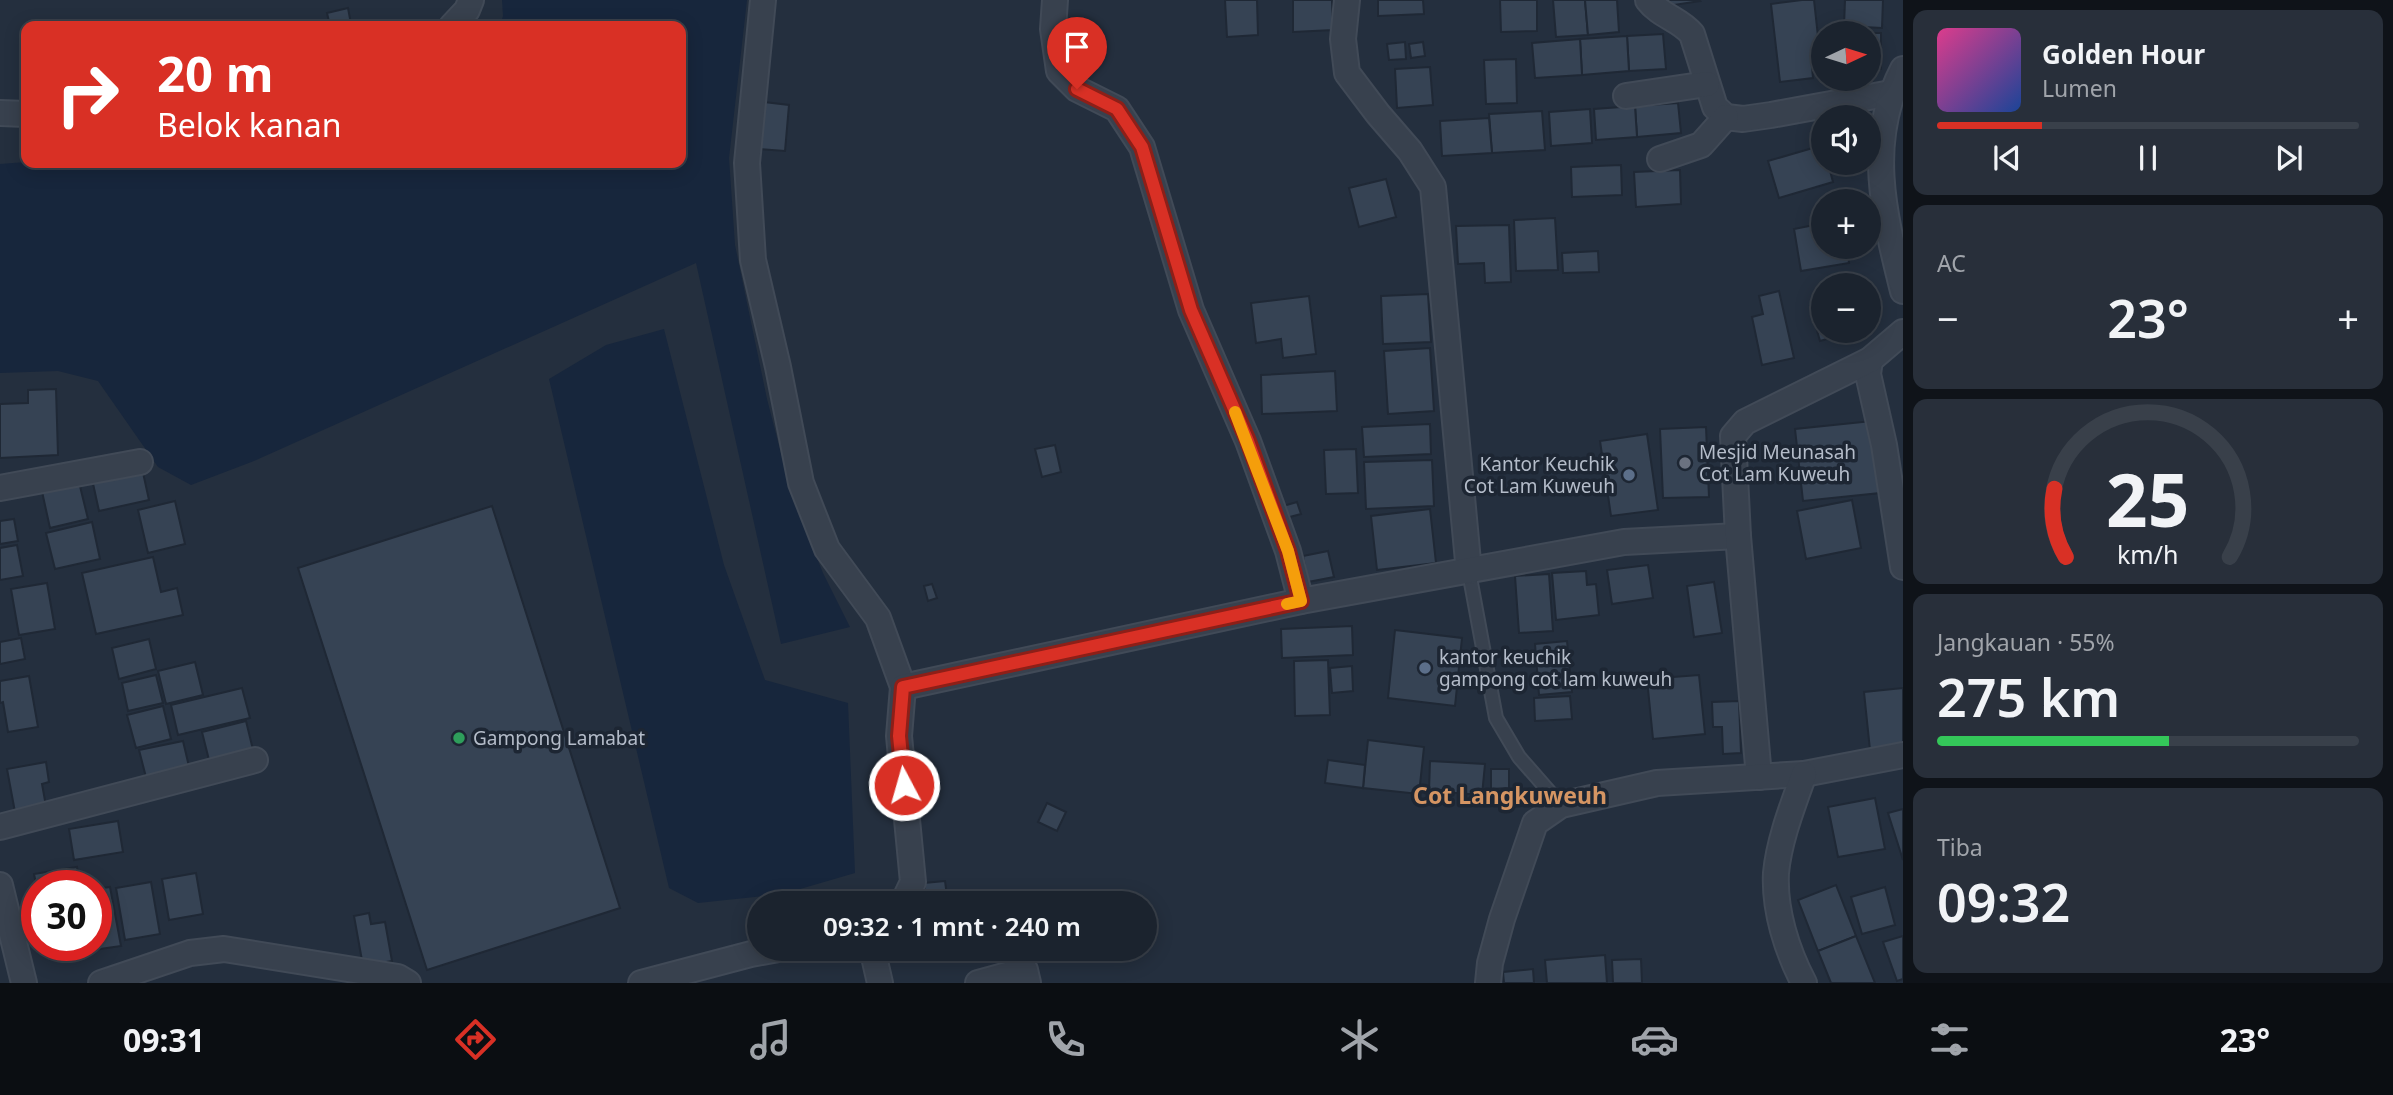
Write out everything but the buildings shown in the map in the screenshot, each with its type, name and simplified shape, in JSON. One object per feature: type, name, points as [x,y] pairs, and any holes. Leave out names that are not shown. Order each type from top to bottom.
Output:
[{"type":"street","points":[[457,21],[467,10],[471,0]]},
{"type":"street","points":[[763,0],[747,163],[753,260],[801,483],[827,549],[878,618],[903,687],[899,736],[914,882],[909,891]]},
{"type":"street","points":[[1055,0],[1053,29],[1059,71],[1077,89],[1117,109],[1142,147],[1191,310],[1248,441],[1288,551],[1301,601]]},
{"type":"street","points":[[1348,0],[1343,40],[1347,73],[1410,151],[1433,187],[1469,572]]},
{"type":"street","points":[[1648,0],[1665,15],[1685,24],[1692,34],[1714,107],[1726,117],[1762,117],[1891,93]]},
{"type":"street","points":[[1903,69],[1891,93],[1883,123],[1881,158],[1888,230],[1903,291]]},
{"type":"street","points":[[1626,96],[1707,84]]},
{"type":"street","points":[[0,113],[21,114]]},
{"type":"street","points":[[1660,159],[1701,145],[1726,117]]},
{"type":"street","points":[[1759,778],[1732,436],[1745,422],[1870,360],[1903,332]]},
{"type":"street","points":[[1870,360],[1868,374],[1884,445],[1903,567]]},
{"type":"street","points":[[0,488],[141,462]]},
{"type":"street","points":[[903,687],[1301,601],[1624,542],[1738,536]]},
{"type":"street","points":[[1488,983],[1490,963],[1502,919],[1535,823],[1561,805],[1657,783],[1804,774],[1903,755]]},
{"type":"street","points":[[0,827],[255,760]]},
{"type":"street","points":[[1804,774],[1776,872],[1777,898],[1783,926],[1804,983]]},
{"type":"street","points":[[0,885],[24,983]]},
{"type":"street","points":[[100,983],[190,953],[224,949],[398,977],[408,983]]},
{"type":"street","points":[[641,983],[747,955]]},
{"type":"street","points":[[875,961],[880,983]]},
{"type":"street","points":[[978,983],[1025,970],[1028,983]]},
{"type":"lane","points":[[1469,572],[1496,718],[1519,757],[1561,805]]},
{"type":"water","points":[[502,0],[747,0],[729,158],[735,245],[767,399],[792,496],[823,573],[850,627],[781,644],[696,263],[254,461],[191,485],[158,467],[98,381],[58,371],[0,373],[0,164],[21,162],[21,168],[686,168],[686,21],[502,21]]},
{"type":"water","points":[[664,329],[724,565],[765,680],[848,703],[855,873],[793,891],[747,891],[747,898],[698,903],[669,888],[549,379],[606,345]]},
{"type":"slow traffic","points":[[1235,412],[1288,551],[1301,601],[1287,604]]},
{"type":"place","name":"Mesjid Meunasah Cot Lam Kuweuh","points":[[1685,463]]},
{"type":"place","name":"Kantor Keuchik Cot Lam Kuweuh","points":[[1629,475]]},
{"type":"place","name":"kantor keuchik gampong cot lam kuweuh","points":[[1425,668]]},
{"type":"place","name":"Gampong Lamabat","points":[[459,738]]},
{"type":"district","name":"Cot Langkuweuh","points":[[1510,795]]},
{"type":"route","points":[[904,785],[899,736],[903,687],[1301,601],[1288,551],[1248,441],[1191,310],[1142,147],[1117,109],[1077,89]]}]
